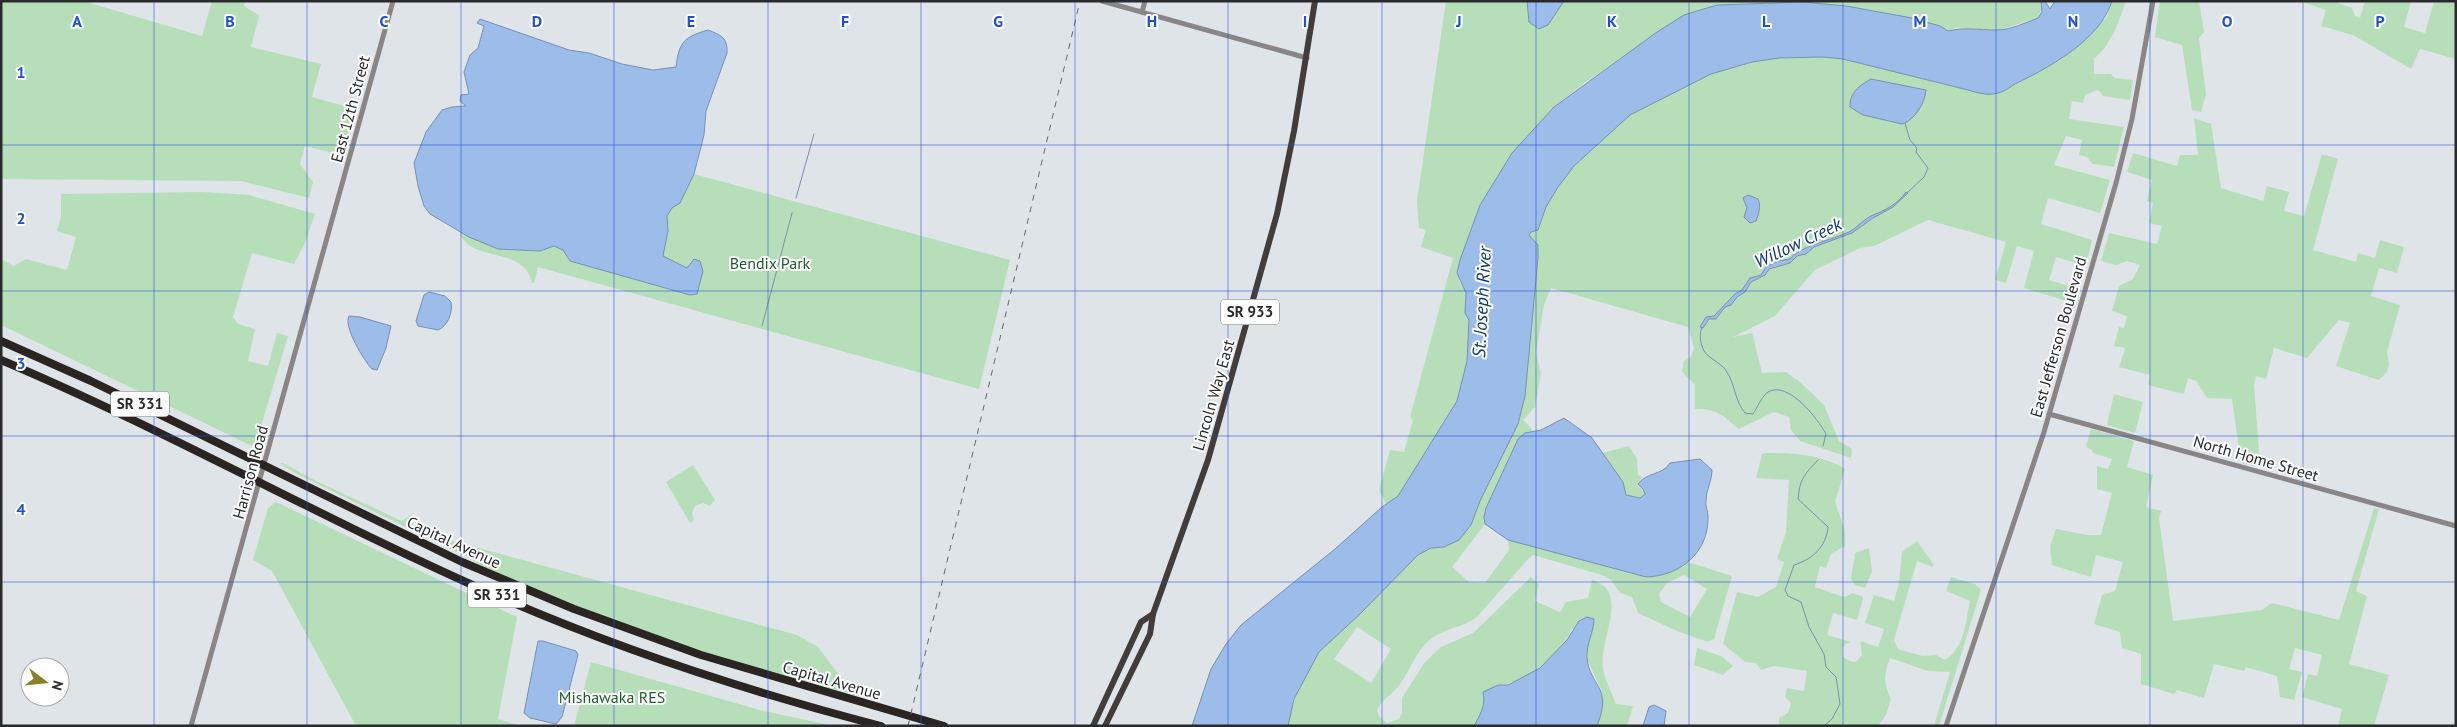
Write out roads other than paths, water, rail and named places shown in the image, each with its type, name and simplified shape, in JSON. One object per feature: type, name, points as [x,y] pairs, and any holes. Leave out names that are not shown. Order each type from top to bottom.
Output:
[{"type":"highway","name":"Capital Avenue","points":[[1,341],[91,381],[462,562],[574,609],[718,661],[944,726]]},
{"type":"highway","name":"Capital Avenue","points":[[1,360],[131,418],[436,567],[574,628],[701,674],[881,726]]},
{"type":"main road","name":"Lincoln Way East","points":[[1105,726],[1150,634],[1153,614],[1208,460],[1284,186],[1307,58],[1315,1]]},
{"type":"main road","name":"Lincoln Way East","points":[[1093,726],[1141,622],[1153,614]]},
{"type":"street","name":"East 12th Street","points":[[331,224],[393,1]]},
{"type":"street","points":[[1102,1],[1307,58]]},
{"type":"street","points":[[1142,12],[1145,1]]},
{"type":"street","name":"East Jefferson Boulevard","points":[[1946,726],[2049,414],[2130,131],[2152,1]]},
{"type":"street","name":"Harrison Road","points":[[191,726],[331,224]]},
{"type":"street","name":"North Home Street","points":[[2049,414],[2456,526]]},
{"type":"water","points":[[1527,1],[1564,1],[1548,25],[1539,29],[1529,22]]},
{"type":"water","name":"St. Joseph River","points":[[2041,1],[2045,1],[2050,9],[2055,1],[2112,1],[2106,15],[2097,28],[2072,51],[2005,91],[1990,94],[1979,93],[1843,59],[1823,57],[1779,58],[1752,62],[1711,74],[1630,115],[1574,166],[1546,207],[1538,230],[1531,232],[1529,235],[1538,245],[1538,258],[1525,396],[1518,424],[1480,501],[1471,525],[1459,540],[1444,547],[1431,548],[1418,555],[1359,615],[1319,652],[1294,699],[1288,726],[1192,726],[1211,669],[1226,644],[1241,625],[1335,549],[1382,507],[1398,496],[1457,401],[1467,361],[1469,320],[1465,313],[1466,293],[1457,273],[1460,260],[1480,205],[1512,153],[1554,107],[1657,32],[1684,15],[1717,5],[1803,2],[1846,6],[1912,18],[1940,26],[1948,31],[1966,29],[2001,30],[2017,26],[2038,18],[2042,12]]},
{"type":"water","points":[[480,19],[569,50],[589,53],[622,64],[653,70],[676,67],[681,46],[693,35],[708,30],[725,40],[727,53],[706,111],[704,135],[694,174],[680,203],[672,208],[667,216],[668,231],[663,256],[687,268],[694,259],[700,261],[703,271],[697,294],[690,295],[570,261],[563,250],[554,246],[540,251],[498,249],[469,237],[430,214],[424,206],[414,163],[426,132],[442,110],[466,106],[460,101],[461,95],[469,94],[464,72],[470,55],[478,48],[484,26],[477,23]]},
{"type":"water","points":[[1871,79],[1926,90],[1924,100],[1915,115],[1902,124],[1863,115],[1850,107],[1850,102],[1853,94],[1859,87]]},
{"type":"water","points":[[1906,192],[1908,193],[1893,207],[1852,233],[1814,247],[1806,254],[1797,256],[1790,263],[1769,269],[1765,275],[1751,282],[1745,292],[1737,297],[1731,305],[1725,307],[1716,319],[1709,319],[1703,328],[1700,327],[1706,317],[1714,316],[1735,294],[1742,290],[1750,278],[1761,275],[1766,267],[1778,261],[1790,259],[1808,247],[1849,232],[1868,218],[1895,204]]},
{"type":"water","points":[[1748,195],[1758,199],[1759,204],[1759,213],[1756,221],[1750,223],[1744,217],[1747,208],[1743,198]]},
{"type":"water","points":[[429,292],[445,296],[451,302],[449,318],[445,325],[438,330],[418,326],[416,321],[424,295]]},
{"type":"water","points":[[349,316],[360,317],[391,326],[386,348],[377,370],[372,369],[368,365],[355,343],[349,327]]},
{"type":"water","points":[[1564,418],[1592,438],[1623,482],[1626,495],[1640,498],[1645,494],[1638,484],[1641,480],[1663,470],[1670,463],[1700,459],[1712,470],[1706,497],[1707,529],[1704,541],[1690,560],[1670,572],[1646,577],[1508,540],[1485,524],[1486,508],[1518,439],[1525,433],[1541,430]]},
{"type":"water","points":[[1587,617],[1594,619],[1587,658],[1589,668],[1602,695],[1603,703],[1597,726],[1474,726],[1483,706],[1483,692],[1498,685],[1508,685],[1540,668],[1567,640],[1579,621]]},
{"type":"water","points":[[538,641],[576,651],[578,655],[562,717],[556,724],[530,718],[524,713]]},
{"type":"water","points":[[1654,705],[1666,711],[1664,726],[1643,726],[1649,707]]},
{"type":"waterway","name":"Willow Creek","points":[[1905,123],[1910,140],[1917,148],[1916,152],[1928,168],[1924,177],[1908,192]]},
{"type":"waterway","points":[[796,198],[814,134]]},
{"type":"waterway","points":[[762,326],[792,213]]},
{"type":"waterway","name":"Willow Creek","points":[[1702,327],[1700,339],[1704,351],[1727,372],[1745,413],[1753,414],[1768,392],[1784,391],[1802,403],[1822,427],[1826,434],[1823,446]]},
{"type":"waterway","name":"Willow Creek","points":[[1818,460],[1804,477],[1798,499],[1828,527],[1827,534],[1825,541],[1813,556],[1794,565],[1785,590],[1788,596],[1801,602],[1809,627],[1824,654],[1826,667],[1836,677],[1840,704],[1832,719],[1824,726]]},
{"type":"railway","points":[[908,726],[1080,1]]},
{"type":"park label","name":"Bendix Park","points":[[770,263]]},
{"type":"park label","name":"Mishawaka RES","points":[[612,697]]}]
